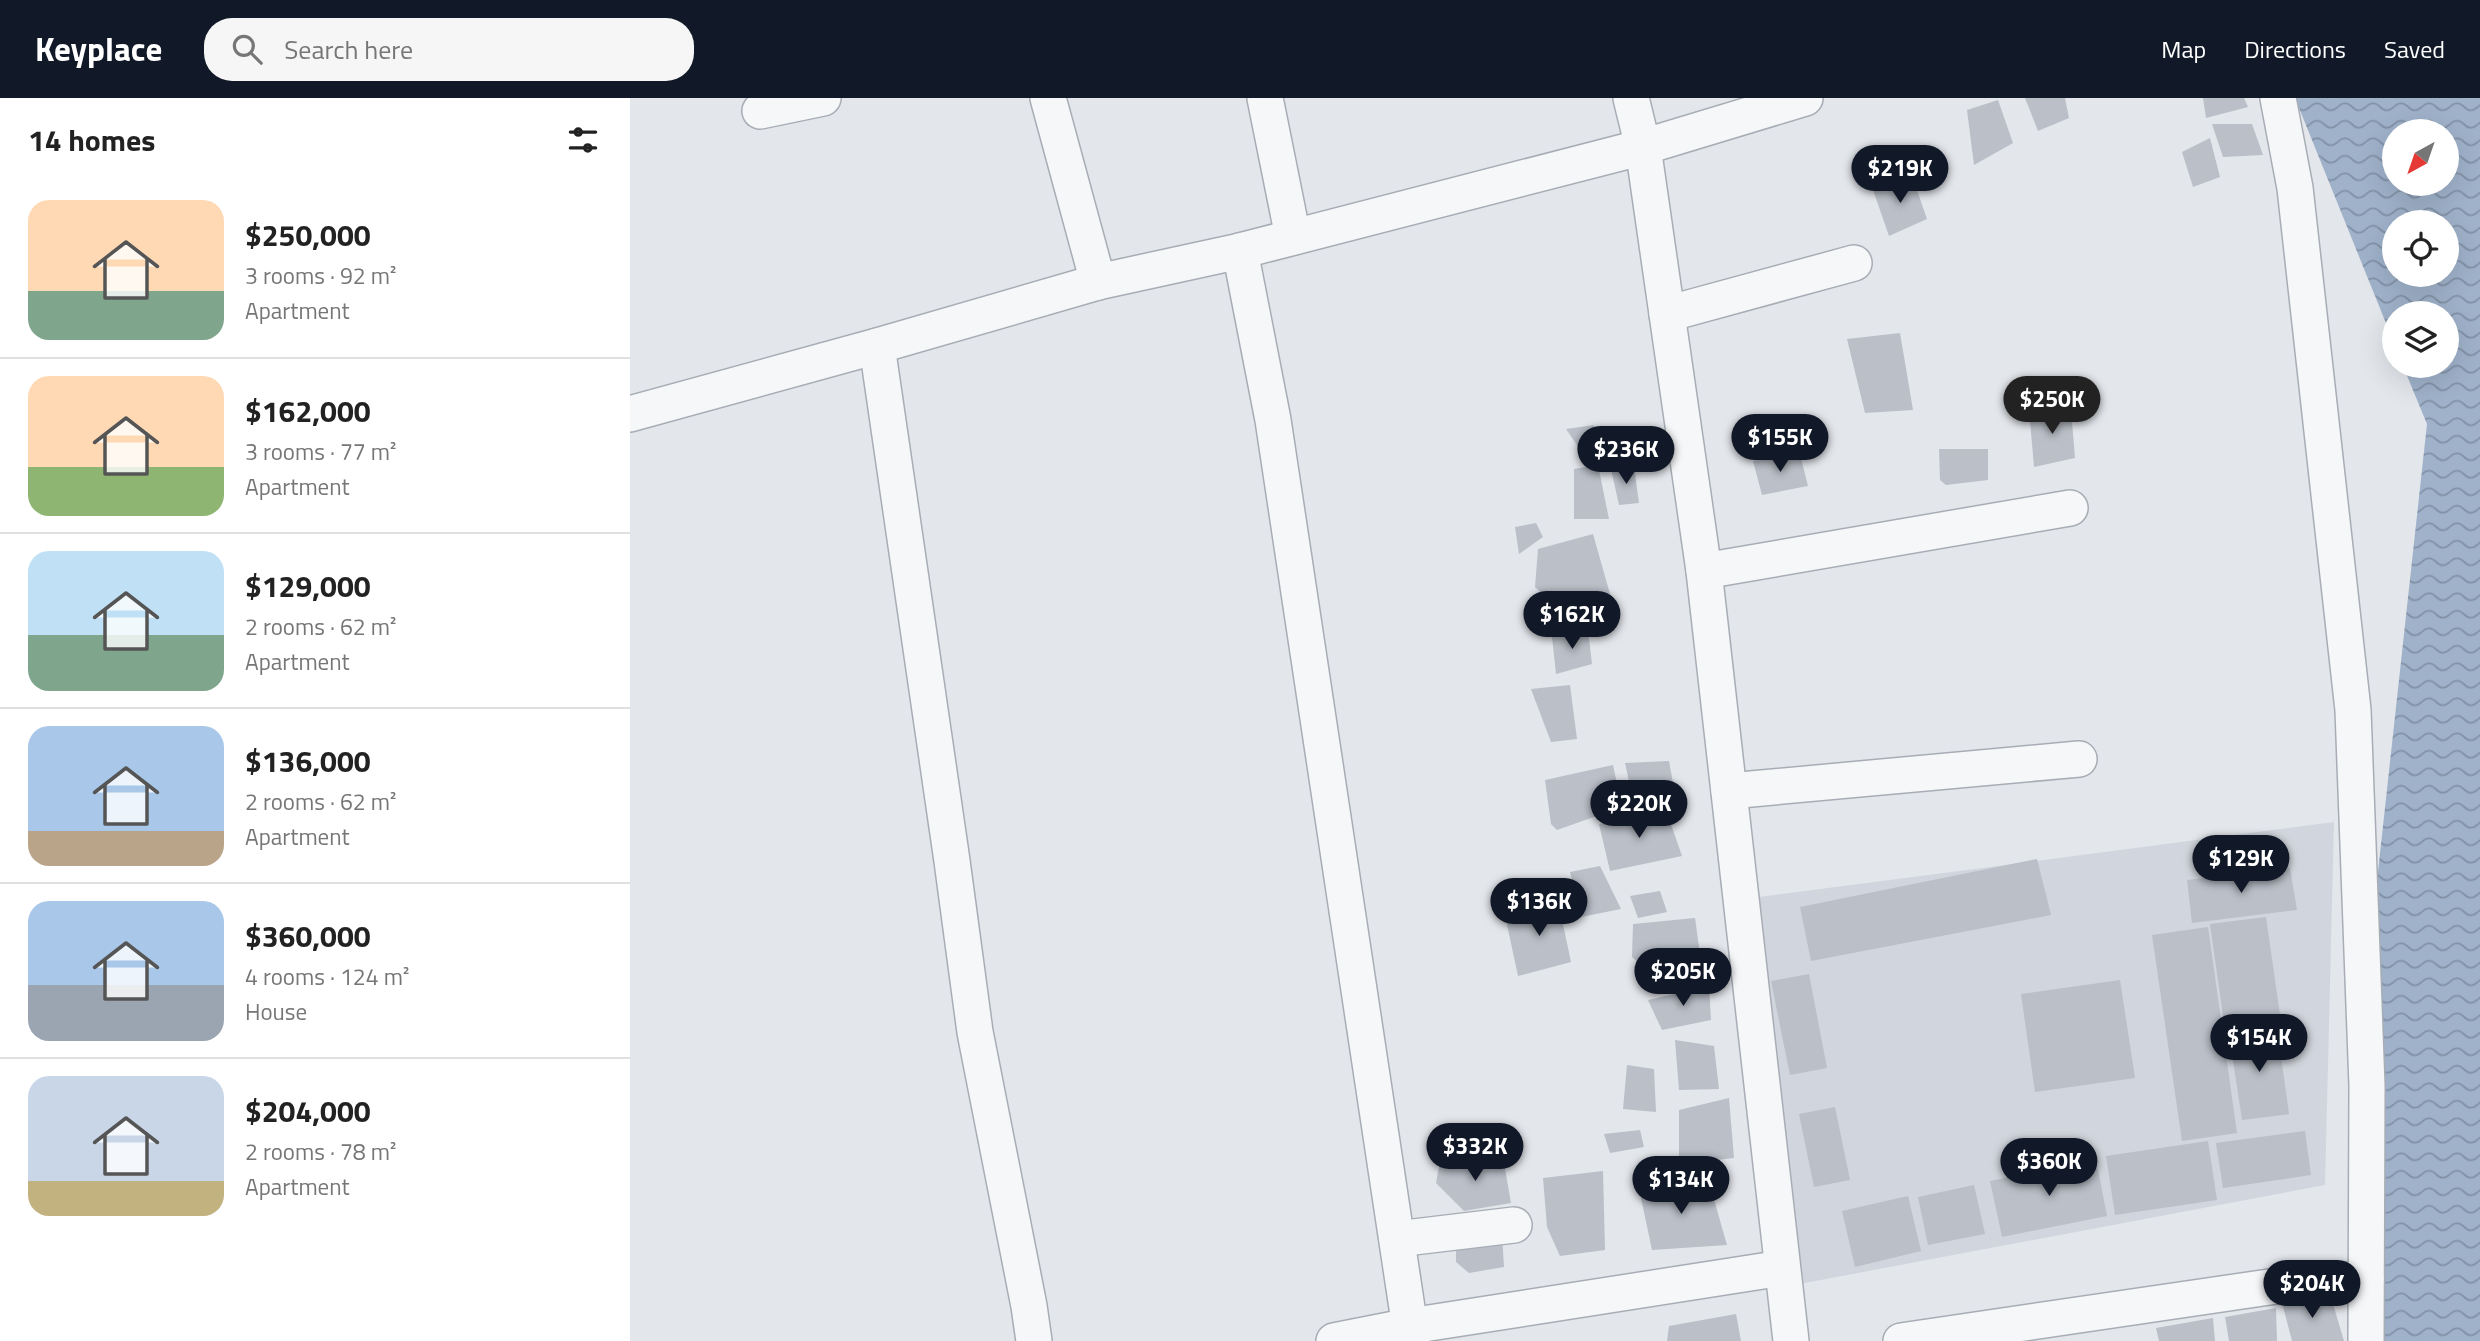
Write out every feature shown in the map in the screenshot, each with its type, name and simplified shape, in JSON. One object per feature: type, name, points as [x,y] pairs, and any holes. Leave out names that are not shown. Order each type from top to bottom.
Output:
[{"type":"street","points":[[760,111],[823,98]]},
{"type":"street","points":[[1048,98],[1098,282]]},
{"type":"street","points":[[1265,98],[1293,237]]},
{"type":"street","points":[[1631,98],[1643,147],[1704,571],[1791,1341]]},
{"type":"street","points":[[630,414],[1098,282],[1240,251],[1643,147],[1805,98]]},
{"type":"street","points":[[2278,98],[2295,188],[2353,710],[2367,1086],[2366,1341]]},
{"type":"street","points":[[1240,251],[1273,420],[1411,1333]]},
{"type":"street","points":[[1667,313],[1854,264]]},
{"type":"street","points":[[877,346],[975,1032],[1034,1341]]},
{"type":"street","points":[[1704,571],[2070,508]]},
{"type":"street","points":[[1729,791],[2079,759]]},
{"type":"street","points":[[1397,1239],[1514,1225]]},
{"type":"street","points":[[1334,1341],[1411,1333],[1782,1268]]},
{"type":"street","points":[[1901,1341],[2283,1285],[2367,1279]]},
{"type":"shaded area","points":[[2334,822],[2325,1185],[1789,1286],[1744,899]]},
{"type":"water","points":[[2295,98],[2480,98],[2480,1341],[2380,1341],[2376,890],[2427,424],[2408,378],[2459,378],[2459,301],[2382,301],[2382,313]]},
{"type":"building","points":[[2025,98],[2065,98],[2069,118],[2038,131]]},
{"type":"building","points":[[2203,98],[2244,98],[2248,107],[2206,118]]},
{"type":"building","points":[[1998,100],[2013,143],[1974,165],[1967,110]]},
{"type":"building","points":[[2212,124],[2252,124],[2263,155],[2223,157]]},
{"type":"building","points":[[2210,138],[2220,177],[2193,187],[2182,152]]},
{"type":"building","points":[[1912,176],[1927,219],[1889,236],[1872,187]]},
{"type":"building","points":[[1900,333],[1913,410],[1865,413],[1847,339]]},
{"type":"building","points":[[2029,409],[2071,410],[2075,458],[2034,467]]},
{"type":"building","points":[[1594,425],[1595,443],[1579,448],[1566,429]]},
{"type":"building","points":[[1939,449],[1988,449],[1988,480],[1946,485],[1940,480]]},
{"type":"building","points":[[1800,454],[1808,486],[1762,495],[1753,461]]},
{"type":"building","points":[[1598,465],[1609,519],[1574,519],[1574,469]]},
{"type":"building","points":[[1634,467],[1639,503],[1619,505],[1611,469]]},
{"type":"building","points":[[1536,523],[1543,537],[1519,554],[1515,527]]},
{"type":"building","points":[[1593,534],[1610,594],[1552,604],[1535,587],[1538,549]]},
{"type":"building","points":[[1588,630],[1592,664],[1556,674],[1552,637]]},
{"type":"building","points":[[1570,685],[1577,739],[1551,742],[1531,689]]},
{"type":"building","points":[[1669,761],[1675,794],[1633,800],[1625,763]]},
{"type":"building","points":[[1613,765],[1622,807],[1557,830],[1551,824],[1545,780]]},
{"type":"building","points":[[1665,807],[1682,856],[1610,871],[1599,824]]},
{"type":"building","points":[[2037,859],[2051,915],[1811,961],[1800,907]]},
{"type":"building","points":[[1600,866],[1621,909],[1581,917],[1570,872]]},
{"type":"building","points":[[2290,868],[2297,910],[2192,923],[2187,880]]},
{"type":"building","points":[[1660,891],[1667,912],[1638,918],[1630,896]]},
{"type":"building","points":[[1557,896],[1571,962],[1518,976],[1506,920]]},
{"type":"building","points":[[2266,917],[2281,1022],[2225,1030],[2210,924]]},
{"type":"building","points":[[1695,918],[1701,961],[1650,973],[1632,957],[1633,924]]},
{"type":"building","points":[[2208,927],[2237,1133],[2182,1141],[2152,935]]},
{"type":"building","points":[[1809,974],[1827,1068],[1790,1075],[1771,981]]},
{"type":"building","points":[[2120,980],[2135,1078],[2035,1092],[2021,994]]},
{"type":"building","points":[[1709,986],[1711,1020],[1662,1030],[1648,1000]]},
{"type":"building","points":[[2277,1027],[2289,1114],[2242,1120],[2229,1034]]},
{"type":"building","points":[[1675,1040],[1714,1046],[1719,1089],[1679,1090]]},
{"type":"building","points":[[1627,1065],[1654,1069],[1656,1112],[1623,1109]]},
{"type":"building","points":[[1729,1098],[1734,1158],[1679,1164],[1679,1110]]},
{"type":"building","points":[[1835,1107],[1850,1180],[1814,1187],[1799,1114]]},
{"type":"building","points":[[1640,1130],[1644,1147],[1610,1153],[1604,1134]]},
{"type":"building","points":[[2305,1131],[2311,1175],[2223,1188],[2216,1143]]},
{"type":"building","points":[[2208,1141],[2217,1200],[2115,1215],[2106,1156]]},
{"type":"building","points":[[1503,1157],[1511,1203],[1464,1211],[1436,1183],[1440,1162]]},
{"type":"building","points":[[2096,1160],[2107,1216],[2002,1237],[1990,1181]]},
{"type":"building","points":[[1603,1171],[1605,1250],[1560,1256],[1547,1227],[1543,1178]]},
{"type":"building","points":[[1709,1182],[1727,1245],[1652,1250],[1638,1184]]},
{"type":"building","points":[[1974,1185],[1985,1234],[1928,1245],[1918,1197]]},
{"type":"building","points":[[1908,1196],[1921,1251],[1855,1267],[1842,1211]]},
{"type":"building","points":[[1502,1234],[1504,1267],[1469,1273],[1456,1262],[1456,1236]]},
{"type":"building","points":[[2331,1297],[2344,1341],[2292,1341],[2281,1299]]},
{"type":"building","points":[[2276,1308],[2277,1341],[2229,1341],[2225,1317]]},
{"type":"building","points":[[1736,1314],[1741,1341],[1667,1341],[1669,1326]]},
{"type":"building","points":[[2213,1318],[2215,1341],[2159,1341],[2156,1328]]}]
